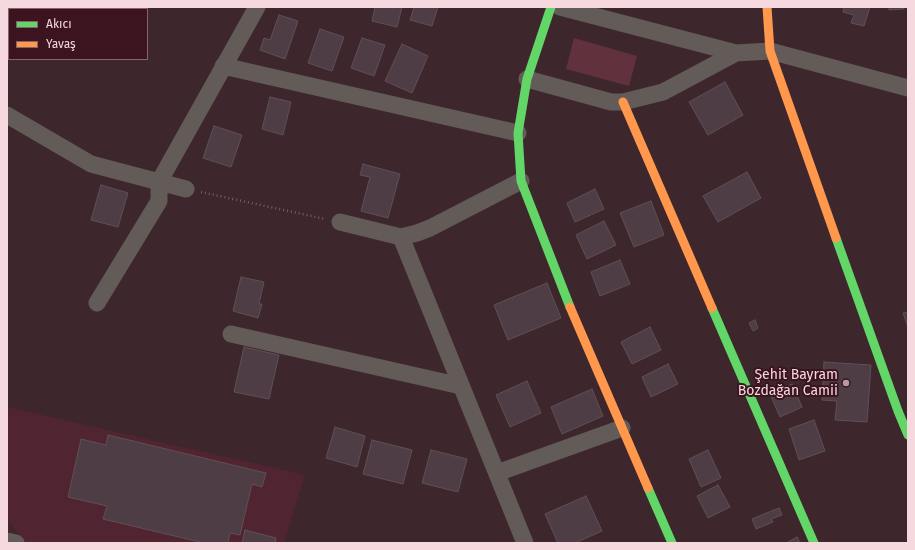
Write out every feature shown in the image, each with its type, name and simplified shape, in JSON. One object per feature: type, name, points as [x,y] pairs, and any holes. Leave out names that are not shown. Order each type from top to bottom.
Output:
[{"type":"street","points":[[97,303],[159,201],[159,182],[257,7]]},
{"type":"street","points":[[551,7],[527,79],[518,133],[521,181],[575,318],[672,543]]},
{"type":"street","points":[[560,7],[736,53],[770,51],[908,88]]},
{"type":"street","points":[[767,7],[770,51],[903,409],[908,435]]},
{"type":"street","points":[[527,79],[611,102],[623,102],[663,92],[736,53]]},
{"type":"street","points":[[223,66],[518,133]]},
{"type":"street","points":[[623,102],[814,543]]},
{"type":"street","points":[[7,115],[91,164],[186,189]]},
{"type":"street","points":[[340,222],[401,237],[430,228],[521,181]]},
{"type":"street","points":[[401,237],[525,543]]},
{"type":"street","points":[[231,334],[461,386]]},
{"type":"street","points":[[497,473],[622,428]]},
{"type":"street","points":[[7,541],[16,543]]},
{"type":"path","points":[[186,189],[340,222]]},
{"type":"shaded area","points":[[574,38],[637,56],[629,86],[566,69]]},
{"type":"shaded area","points":[[7,407],[305,475],[284,543],[25,543],[7,519]]},
{"type":"building","points":[[375,7],[402,7],[397,27],[372,21]]},
{"type":"building","points":[[414,7],[438,7],[432,26],[410,20]]},
{"type":"building","points":[[844,7],[870,7],[864,26],[851,23],[854,15],[843,12]]},
{"type":"building","points":[[889,7],[904,7],[904,9],[889,10]]},
{"type":"building","points":[[279,15],[298,21],[285,59],[260,50],[264,38],[270,40]]},
{"type":"building","points":[[320,29],[344,37],[332,71],[308,63]]},
{"type":"building","points":[[362,38],[385,45],[374,76],[351,68]]},
{"type":"building","points":[[402,44],[428,56],[412,93],[385,81]]},
{"type":"building","points":[[725,82],[743,115],[708,135],[689,102]]},
{"type":"building","points":[[270,97],[291,102],[283,135],[262,129]]},
{"type":"building","points":[[214,126],[242,135],[231,167],[203,158]]},
{"type":"building","points":[[363,164],[400,174],[388,218],[361,211],[370,177],[360,175]]},
{"type":"building","points":[[747,172],[761,198],[718,222],[703,196]]},
{"type":"building","points":[[101,185],[128,193],[118,227],[91,220]]},
{"type":"building","points":[[595,189],[604,209],[575,222],[567,203]]},
{"type":"building","points":[[651,201],[664,235],[634,247],[620,213]]},
{"type":"building","points":[[604,221],[616,245],[587,259],[576,235]]},
{"type":"building","points":[[620,260],[630,284],[600,296],[591,272]]},
{"type":"building","points":[[241,277],[264,282],[259,304],[262,304],[258,318],[233,311]]},
{"type":"building","points":[[547,283],[561,318],[508,340],[494,305]]},
{"type":"building","points":[[908,312],[908,327],[903,313]]},
{"type":"building","points":[[755,320],[758,328],[753,331],[749,323]]},
{"type":"building","points":[[650,327],[661,350],[632,364],[621,342]]},
{"type":"building","points":[[244,347],[279,355],[269,399],[234,392]]},
{"type":"building","name":"Şehit Bayram Bozdağan Camii","points":[[824,362],[871,365],[867,422],[835,420],[837,401],[822,400]]},
{"type":"building","points":[[668,364],[678,384],[651,397],[642,377]]},
{"type":"building","points":[[527,381],[541,413],[510,427],[496,395]]},
{"type":"building","points":[[792,384],[802,407],[780,417],[770,394]]},
{"type":"building","points":[[592,389],[603,416],[562,434],[551,407]]},
{"type":"building","points":[[814,420],[825,451],[799,460],[789,429]]},
{"type":"building","points":[[335,427],[365,436],[357,467],[326,458]]},
{"type":"building","points":[[108,435],[266,473],[262,487],[252,484],[240,535],[230,533],[228,543],[204,543],[103,519],[107,506],[68,497],[81,439],[106,445]]},
{"type":"building","points":[[372,440],[412,450],[403,484],[363,474]]},
{"type":"building","points":[[431,450],[467,459],[458,492],[422,483]]},
{"type":"building","points":[[708,450],[721,478],[701,487],[689,459]]},
{"type":"building","points":[[718,485],[730,507],[708,518],[697,496]]},
{"type":"building","points":[[586,496],[602,531],[575,543],[558,543],[545,514]]},
{"type":"building","points":[[779,508],[782,515],[771,519],[773,522],[756,529],[752,519]]},
{"type":"building","points":[[245,530],[276,538],[275,543],[242,543]]},
{"type":"building","points":[[797,537],[800,543],[786,543]]},
{"type":"traffic: fast","points":[[551,7],[527,79],[518,133],[521,181],[570,307]]},
{"type":"traffic: fast","points":[[836,238],[908,435]]},
{"type":"traffic: fast","points":[[712,308],[814,543]]},
{"type":"traffic: fast","points":[[648,488],[672,543]]},
{"type":"traffic: slow","points":[[767,7],[770,51],[836,238]]},
{"type":"traffic: slow","points":[[623,102],[712,308]]},
{"type":"traffic: slow","points":[[570,307],[648,488]]},
{"type":"place","name":"Şehit Bayram Bozdağan Camii","points":[[846,383]]}]
